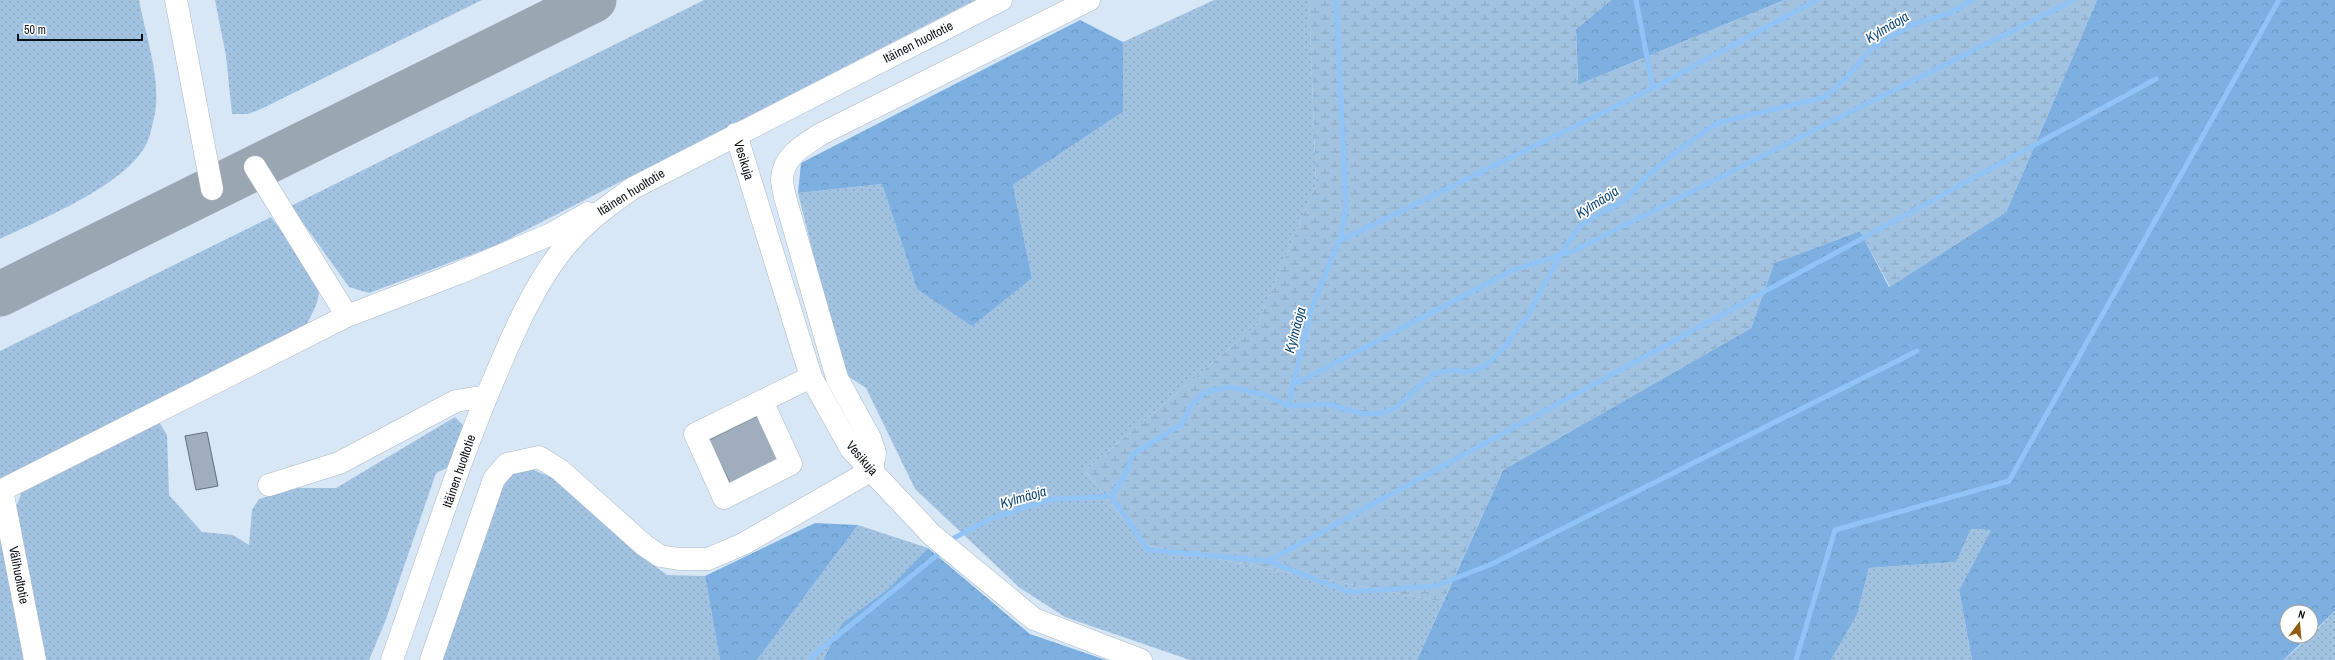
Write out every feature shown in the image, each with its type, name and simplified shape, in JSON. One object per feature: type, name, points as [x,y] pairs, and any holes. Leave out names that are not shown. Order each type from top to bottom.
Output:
[{"type":"lane","points":[[176,0],[212,189]]},
{"type":"lane","name":"Itäinen huoltotie","points":[[392,660],[486,396],[520,322],[544,276],[559,254],[592,217],[633,188],[1000,0]]},
{"type":"lane","points":[[431,660],[494,479],[507,464],[539,457],[560,470],[644,545],[660,556],[679,560],[708,559],[743,544],[872,470],[875,453],[870,438],[837,378],[785,197],[782,179],[786,165],[796,150],[821,134],[1089,0]]},
{"type":"lane","name":"Vesikuja","points":[[736,134],[811,377],[851,449],[932,535],[1034,619],[1141,660]]},
{"type":"lane","points":[[255,167],[347,316]]},
{"type":"lane","points":[[1,491],[347,316],[459,273],[549,235],[633,188]]},
{"type":"lane","points":[[762,401],[791,464],[724,498],[695,434],[762,401],[811,377]]},
{"type":"lane","points":[[269,485],[339,463],[456,401],[486,396]]},
{"type":"lane","name":"Välihuoltotie","points":[[1,491],[35,660]]},
{"type":"green space","points":[[0,0],[139,0],[154,66],[156,105],[149,138],[140,154],[125,170],[84,198],[0,239]]},
{"type":"green space","points":[[215,0],[482,0],[261,109],[248,114],[232,114],[226,56]]},
{"type":"green space","points":[[704,0],[975,0],[497,245],[369,293],[349,287],[291,206]]},
{"type":"green space","points":[[1214,0],[1309,0],[1316,184],[1257,325],[1085,471],[1144,545],[1443,602],[1417,660],[1190,660],[1065,617],[1020,588],[915,489],[866,388],[843,373],[798,193],[882,184],[917,289],[1032,278],[1013,185],[1123,112],[1123,42]]},
{"type":"green space","points":[[1309,0],[1611,0],[1576,29],[1578,85],[1785,0],[2097,0],[2006,212],[1890,287],[1860,231],[1774,263],[1751,328],[1503,470],[1443,602],[1144,545],[1085,471],[1257,325],[1316,184]]},
{"type":"green space","points":[[1611,0],[1785,0],[1578,85],[1576,29]]},
{"type":"green space","points":[[2097,0],[2335,0],[2335,611],[2319,626],[2319,604],[2279,604],[2279,644],[2300,644],[2283,660],[1972,660],[1959,590],[1991,530],[1971,529],[1956,562],[1869,568],[1857,615],[1831,660],[1417,660],[1503,470],[1751,328],[1774,263],[1860,231],[1889,287],[2006,212]]},
{"type":"green space","points":[[1080,20],[1123,42],[1123,112],[1013,185],[1032,278],[972,326],[917,289],[882,184],[798,193],[801,163]]},
{"type":"green space","points":[[271,217],[298,252],[315,280],[319,293],[317,303],[307,324],[0,482],[0,351]]},
{"type":"green space","points":[[455,417],[465,427],[447,468],[436,473],[385,622],[369,660],[43,660],[16,507],[22,492],[157,419],[167,435],[169,495],[202,532],[233,535],[249,545],[252,510],[259,499],[298,488],[336,488]]},
{"type":"green space","points":[[515,468],[531,469],[556,479],[594,505],[627,545],[667,575],[705,576],[720,660],[441,660],[501,485]]},
{"type":"green space","points":[[815,523],[858,525],[757,660],[720,660],[705,576]]},
{"type":"green space","points":[[858,525],[928,548],[888,589],[842,623],[823,660],[757,660]]},
{"type":"green space","points":[[0,529],[25,660],[0,660]]},
{"type":"green space","points":[[1971,529],[1991,530],[1959,590],[1972,660],[1831,660],[1857,615],[1869,568],[1956,562]]},
{"type":"green space","points":[[928,548],[1030,634],[1106,660],[823,660],[842,623],[888,589]]},
{"type":"green space","points":[[2335,611],[2335,660],[2283,660],[2302,644],[2319,644],[2319,628]]},
{"type":"building","points":[[759,415],[780,458],[730,483],[709,440]]},
{"type":"building","points":[[207,432],[218,486],[196,490],[185,436]]},
{"type":"waterway","name":"Kylmäoja","points":[[1288,406],[1311,310],[1342,233],[1346,207],[1336,0]]},
{"type":"waterway","points":[[1338,242],[1653,88],[1636,0]]},
{"type":"waterway","points":[[1653,88],[1817,0]]},
{"type":"waterway","name":"Kylmäoja","points":[[954,538],[990,519],[1048,500],[1111,496],[1123,479],[1133,454],[1182,424],[1190,407],[1205,392],[1229,387],[1263,394],[1288,406],[1327,404],[1363,414],[1381,413],[1395,408],[1433,374],[1452,370],[1468,372],[1484,367],[1503,349],[1528,315],[1560,255],[1578,228],[1601,213],[1624,201],[1647,176],[1681,148],[1717,123],[1825,97],[1849,75],[1871,49],[1911,25],[1950,13],[1972,0]]},
{"type":"waterway","points":[[1293,385],[1513,270],[1573,251],[2074,0]]},
{"type":"waterway","points":[[1796,660],[1835,530],[2009,481],[2279,0]]},
{"type":"waterway","points":[[1111,496],[1148,550],[1268,561],[2156,79]]},
{"type":"waterway","points":[[1268,561],[1349,592],[1435,586],[1492,564],[1917,351]]},
{"type":"waterway","name":"Kylmäoja","points":[[811,660],[815,654],[941,552]]},
{"type":"taxiway","points":[[0,294],[594,0]]}]
